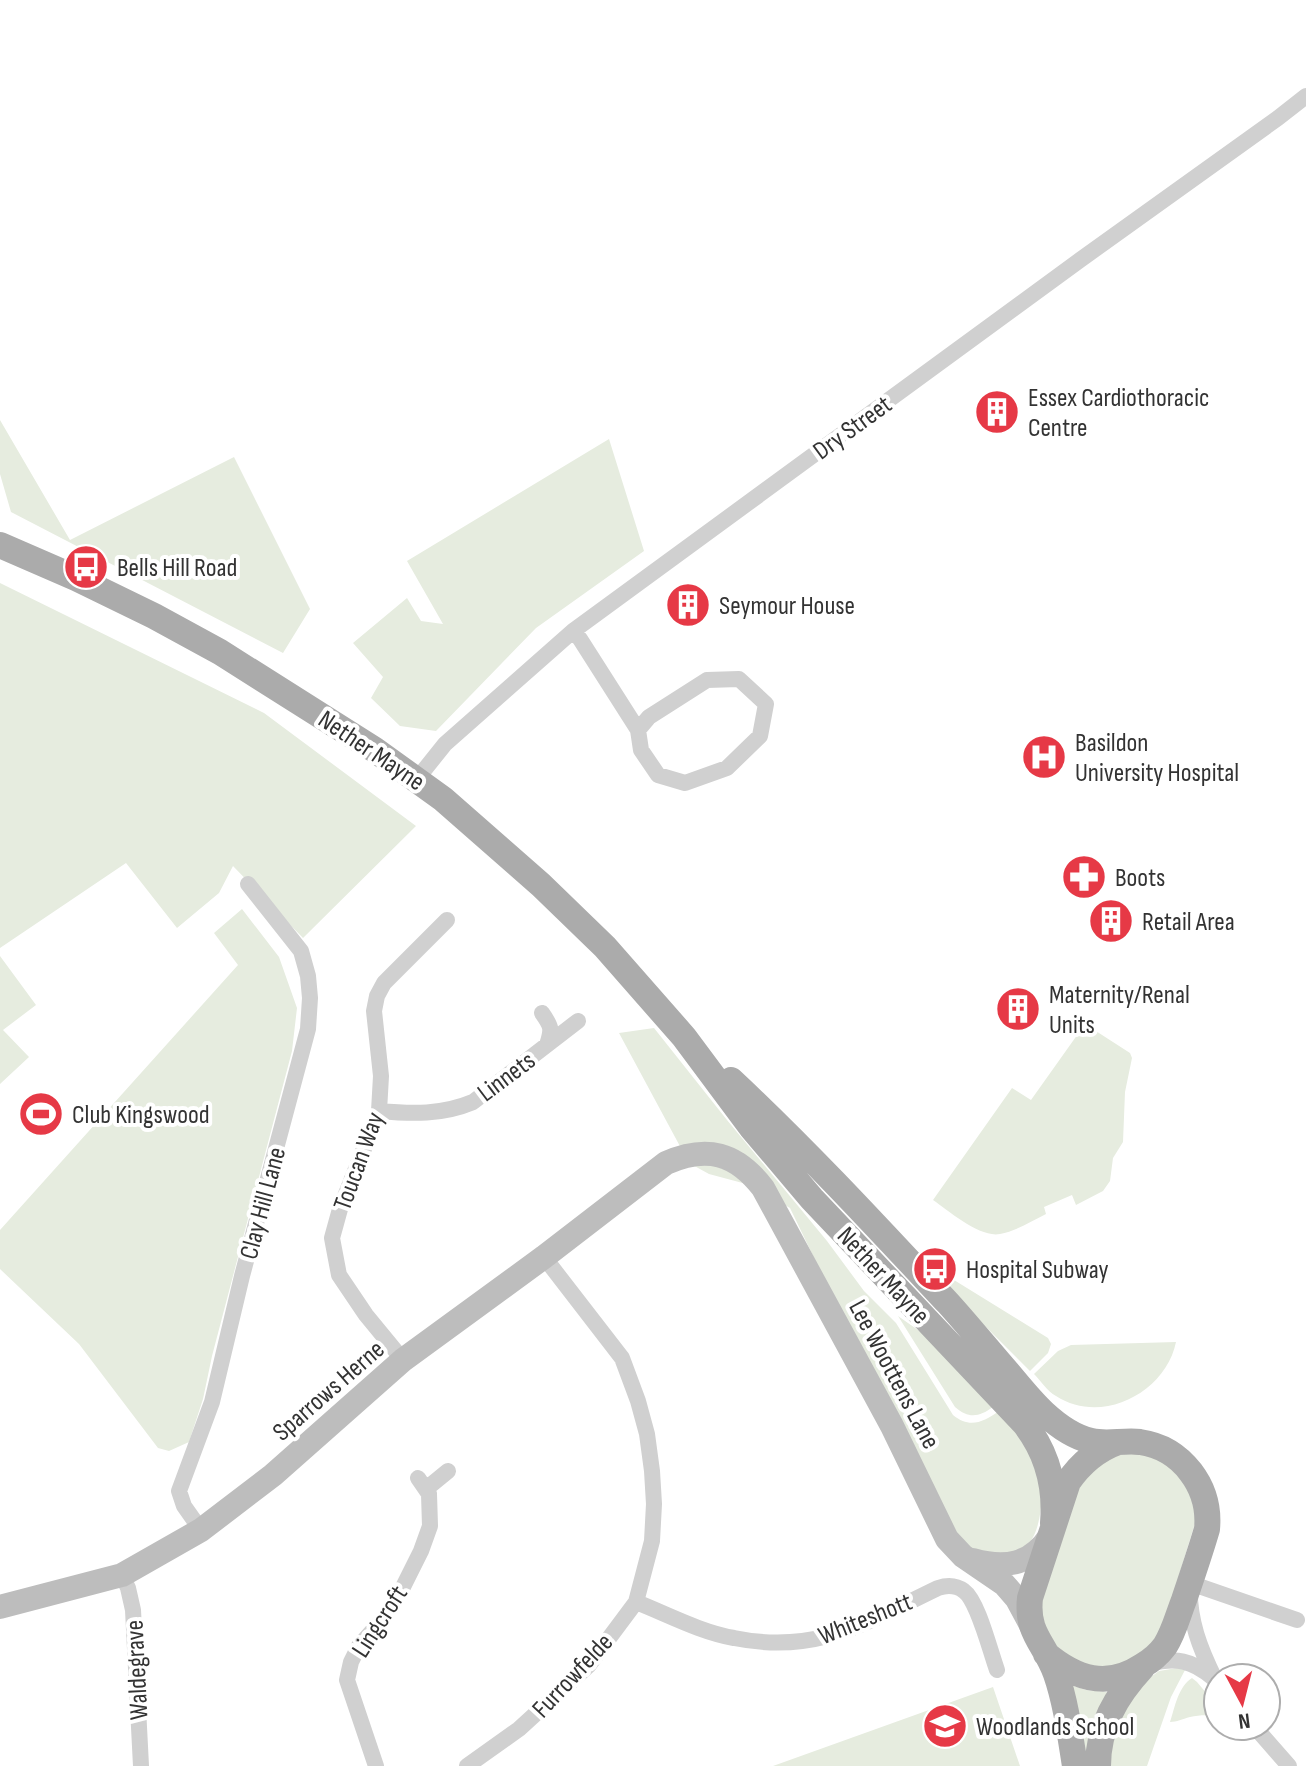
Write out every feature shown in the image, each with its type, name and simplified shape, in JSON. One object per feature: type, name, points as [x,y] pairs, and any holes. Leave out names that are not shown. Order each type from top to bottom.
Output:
[{"type":"main road","name":"Nether Mayne","points":[[0,545],[89,584],[220,652],[375,750],[443,799],[562,906],[605,947],[684,1037],[751,1127],[812,1199],[1033,1435],[1044,1457],[1053,1493],[1052,1530]]},
{"type":"main road","name":"Nether Mayne","points":[[684,1037],[786,1133],[947,1303],[1044,1413],[1061,1426],[1094,1442],[1131,1441],[1158,1447],[1174,1456],[1200,1484],[1209,1515],[1207,1529],[1173,1631],[1159,1654],[1134,1671],[1115,1678],[1088,1678],[1060,1666],[1046,1654]]},
{"type":"main road","name":"Nether Mayne","points":[[1075,1766],[1062,1693],[1052,1663],[1035,1637],[1030,1598],[1068,1482],[1078,1468],[1098,1451],[1119,1442]]},
{"type":"main road","name":"Nether Mayne","points":[[1098,1766],[1100,1739],[1108,1715],[1117,1698],[1144,1665]]},
{"type":"street","name":"Dry Street","points":[[417,779],[445,744],[573,631],[1306,96]]},
{"type":"street","points":[[573,631],[638,730],[641,750],[658,775],[685,783],[727,768],[760,736],[766,704],[739,679],[707,680],[649,717],[638,730]]},
{"type":"street","name":"Clay Hill Lane","points":[[201,1530],[184,1506],[179,1491],[212,1402],[308,1029],[310,998],[301,951],[248,884]]},
{"type":"street","name":"Toucan Way","points":[[403,1360],[366,1315],[339,1275],[332,1238],[340,1209],[379,1111],[381,1076],[374,1011],[377,996],[384,983],[447,920]]},
{"type":"street","points":[[542,1013],[551,1031],[547,1045]]},
{"type":"street","name":"Linnets","points":[[379,1111],[420,1114],[458,1108],[473,1102],[578,1021]]},
{"type":"street","name":"Lee Woottens Lane","points":[[666,1163],[681,1157],[712,1153],[741,1165],[754,1176],[892,1426],[947,1539],[963,1556],[1004,1584],[1017,1599],[1032,1627]]},
{"type":"street","name":"Sparrows Herne","points":[[0,1607],[122,1575],[201,1530],[273,1475],[403,1360],[666,1163]]},
{"type":"street","name":"Furrowfelde","points":[[467,1766],[519,1729],[589,1665],[636,1602],[652,1541],[652,1471],[644,1423],[622,1358],[544,1257]]},
{"type":"street","name":"Lingcroft","points":[[376,1766],[347,1680],[351,1662],[359,1646],[382,1620],[403,1587],[421,1551],[430,1526],[429,1494],[422,1484],[448,1471]]},
{"type":"street","points":[[963,1556],[989,1564],[1012,1564],[1031,1556],[1044,1544],[1052,1530]]},
{"type":"street","name":"Waldegrave","points":[[122,1575],[133,1610],[141,1766]]},
{"type":"street","points":[[1207,1662],[1191,1614],[1190,1583],[1297,1620]]},
{"type":"street","name":"Whiteshott","points":[[636,1602],[710,1632],[734,1638],[790,1643],[818,1640],[845,1632],[947,1585],[965,1591],[973,1602],[997,1670]]},
{"type":"street","points":[[1144,1665],[1180,1660],[1202,1668]]},
{"type":"street","points":[[1268,1742],[1289,1766]]},
{"type":"shaded area","points":[[0,420],[70,540],[234,457],[310,609],[283,653],[11,512],[0,474]]},
{"type":"shaded area","points":[[609,439],[644,551],[536,628],[436,731],[400,726],[371,698],[383,677],[353,643],[407,598],[421,621],[443,624],[407,561]]},
{"type":"shaded area","points":[[0,583],[264,713],[416,826],[303,938],[233,866],[219,893],[177,928],[126,863],[0,948]]},
{"type":"shaded area","points":[[242,909],[279,957],[297,1008],[292,1051],[203,1399],[189,1442],[169,1451],[158,1448],[79,1344],[0,1269],[0,1230],[238,965],[214,933]]},
{"type":"shaded area","points":[[0,956],[36,1005],[3,1030],[29,1057],[0,1084]]},
{"type":"shaded area","points":[[1085,1024],[1130,1053],[1132,1058],[1125,1092],[1123,1142],[1113,1158],[1110,1181],[1103,1191],[1076,1205],[1072,1195],[1044,1207],[1046,1214],[1000,1234],[974,1228],[933,1200],[1012,1088],[1031,1100]]},
{"type":"shaded area","points":[[654,1028],[864,1291],[896,1323],[953,1415],[971,1423],[999,1411],[1016,1431],[1035,1462],[1041,1486],[1037,1528],[1026,1546],[994,1559],[962,1545],[790,1208],[750,1185],[709,1174],[689,1163],[619,1033]]},
{"type":"shaded area","points":[[954,1280],[1048,1338],[1051,1344],[1048,1353],[1030,1371],[962,1303],[949,1285]]},
{"type":"shaded area","points":[[898,1316],[928,1337],[993,1407],[974,1415],[955,1407]]},
{"type":"shaded area","points":[[1176,1342],[1160,1376],[1130,1399],[1112,1405],[1093,1407],[1074,1404],[1053,1394],[1034,1374],[1058,1351],[1071,1345]]},
{"type":"shaded area","points":[[1135,1452],[1164,1460],[1191,1489],[1196,1520],[1163,1627],[1155,1641],[1120,1668],[1083,1666],[1049,1641],[1039,1602],[1072,1496],[1104,1458]]},
{"type":"shaded area","points":[[1185,1670],[1171,1697],[1147,1766],[1105,1766],[1109,1734],[1140,1685],[1159,1671]]},
{"type":"shaded area","points":[[1192,1678],[1202,1688],[1202,1716],[1170,1722],[1180,1692]]},
{"type":"shaded area","points":[[1071,1685],[1107,1692],[1088,1763]]},
{"type":"shaded area","name":"Woodlands School","points":[[993,1687],[1020,1766],[773,1766]]},
{"type":"place","name":"Essex Cardiothoracic Centre","points":[[997,412]]},
{"type":"place","name":"Bells Hill Road","points":[[86,567]]},
{"type":"place","name":"Seymour House","points":[[688,605]]},
{"type":"place","name":"Basildon University Hospital","points":[[1044,757]]},
{"type":"place","name":"Boots","points":[[1084,877]]},
{"type":"place","name":"Retail Area","points":[[1111,921]]},
{"type":"place","name":"Maternity/Renal Units","points":[[1018,1009]]},
{"type":"place","name":"Club Kingswood","points":[[41,1114]]},
{"type":"place","name":"Hospital Subway","points":[[935,1269]]},
{"type":"place","name":"Woodlands School","points":[[945,1726]]}]
